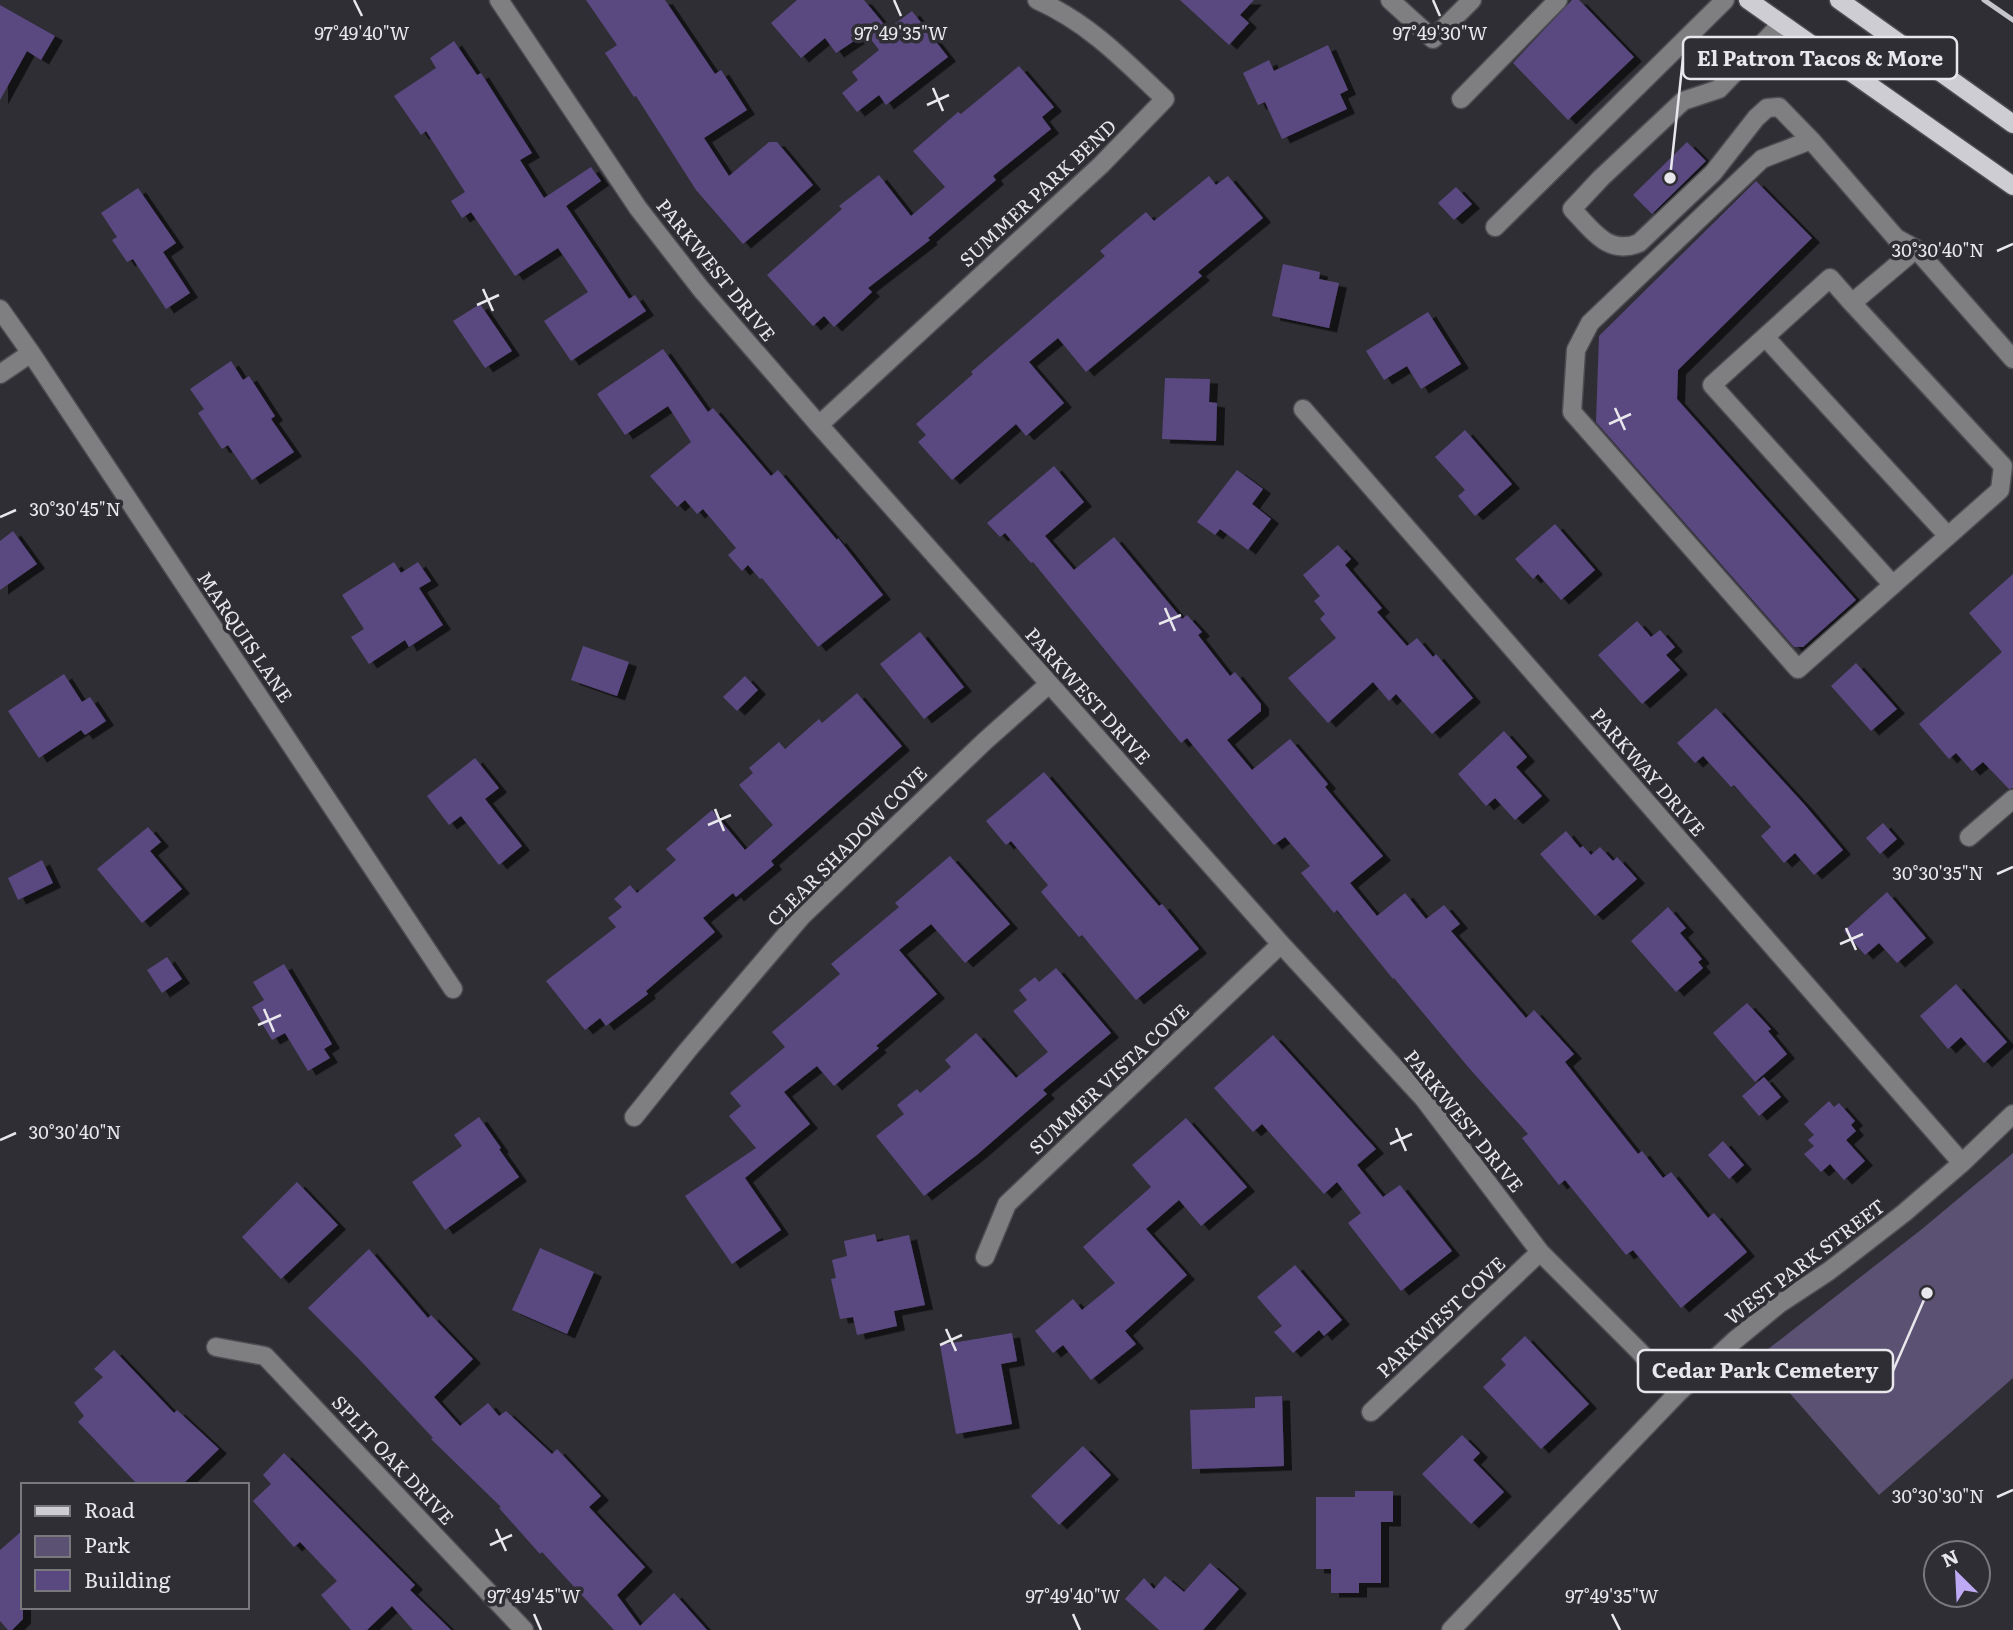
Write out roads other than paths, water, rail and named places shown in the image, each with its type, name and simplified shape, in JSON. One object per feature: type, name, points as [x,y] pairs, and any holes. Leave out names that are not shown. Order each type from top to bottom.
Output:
[{"type":"main road","points":[[1748,0],[2013,187]]},
{"type":"main road","points":[[1839,0],[2013,124]]},
{"type":"street","name":"PARKWEST DRIVE","points":[[499,0],[638,208],[701,289],[1281,944],[1424,1099],[1540,1252],[1639,1351],[1677,1394]]},
{"type":"street","name":"SUMMER PARK BEND","points":[[819,425],[1101,165],[1165,99],[1104,41],[1056,8],[1037,0]]},
{"type":"street","points":[[1390,0],[1433,39],[1472,0]]},
{"type":"street","points":[[1461,99],[1558,0]]},
{"type":"street","points":[[1496,227],[1726,0]]},
{"type":"street","points":[[1781,24],[1719,89],[1683,101],[1572,209],[1592,231],[1611,245],[1628,248],[1639,243],[1713,173],[1755,118],[1767,108],[1779,107],[1896,238],[1916,249],[2013,359]]},
{"type":"street","points":[[1811,140],[1762,159],[1590,323],[1576,350],[1572,412],[1798,669],[1893,585],[2000,490],[2008,462],[1830,278],[1712,385],[1893,585]]},
{"type":"street","points":[[1852,303],[1916,249]]},
{"type":"street","name":"MARQUIS LANE","points":[[0,309],[453,989]]},
{"type":"street","points":[[1765,337],[1948,536]]},
{"type":"street","points":[[0,374],[30,353]]},
{"type":"street","name":"PARKWAY DRIVE","points":[[1303,409],[1962,1163]]},
{"type":"street","name":"CLEAR SHADOW COVE","points":[[634,1117],[802,916],[985,741],[1049,684]]},
{"type":"street","points":[[1969,837],[2013,799]]},
{"type":"street","name":"SUMMER VISTA COVE","points":[[985,1257],[1007,1204],[1281,944]]},
{"type":"street","name":"WEST PARK STREET","points":[[1451,1630],[1677,1394],[1734,1341],[1779,1304],[1829,1271],[1904,1213],[2013,1114]]},
{"type":"street","name":"PARKWEST COVE","points":[[1371,1412],[1540,1252]]},
{"type":"street","name":"SPLIT OAK DRIVE","points":[[216,1348],[265,1356],[524,1630]]},
{"type":"railway","points":[[1984,0],[2013,20]]},
{"type":"place","name":"El Patron Tacos & More","points":[[1670,178]]},
{"type":"place","name":"Cedar Park Cemetery","points":[[1927,1293]]}]
